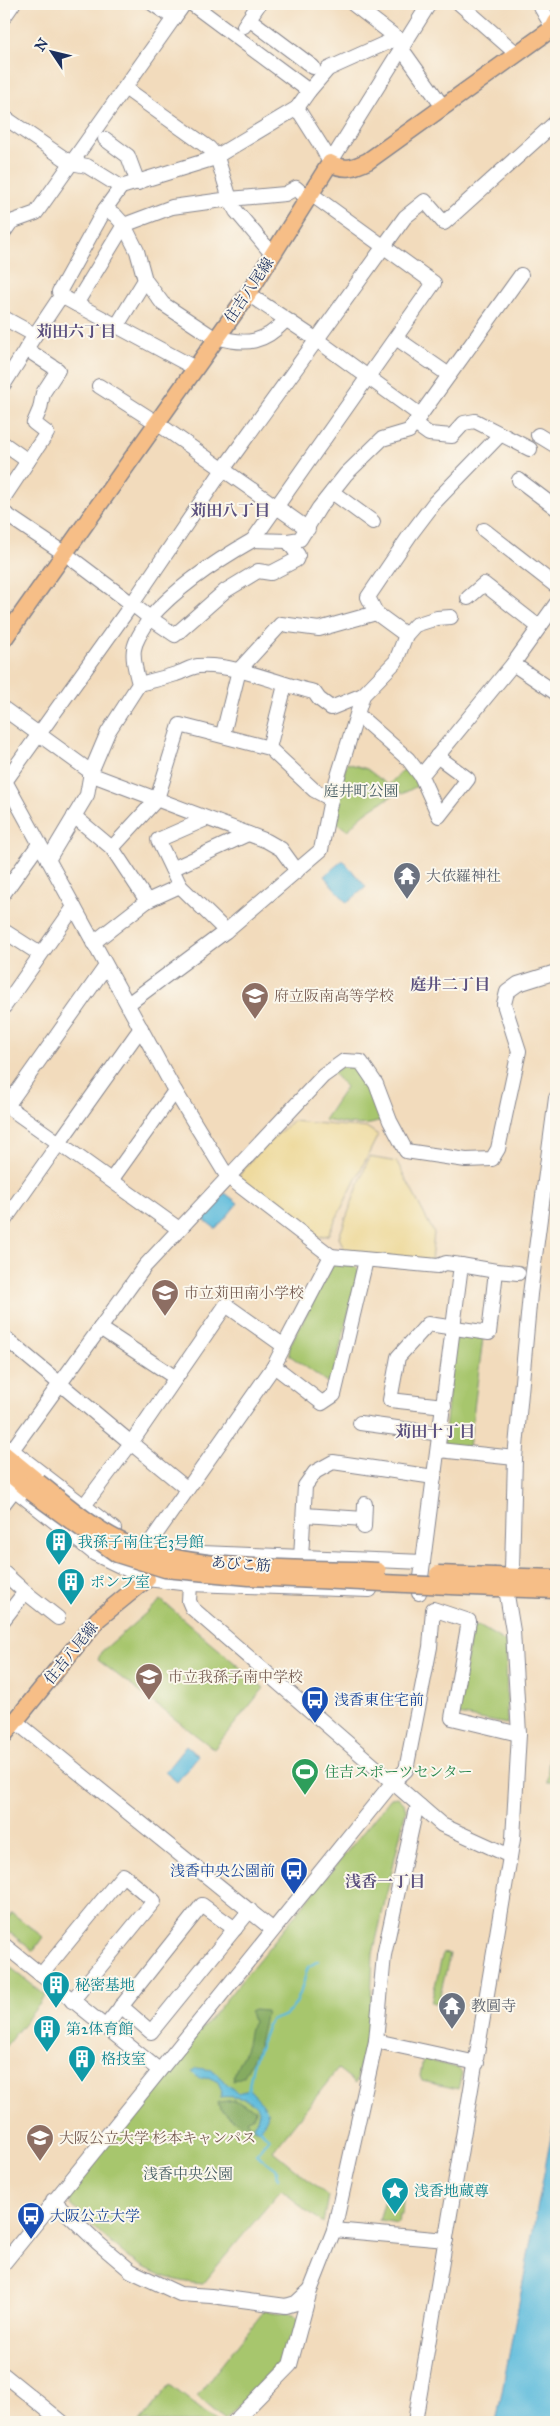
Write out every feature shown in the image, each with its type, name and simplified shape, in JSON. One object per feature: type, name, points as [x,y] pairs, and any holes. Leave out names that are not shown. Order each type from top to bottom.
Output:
[{"type":"main road","points":[[330,163],[340,169],[349,169],[368,161],[517,54],[554,25]]},
{"type":"main road","name":"住吉八尾線","points":[[4,639],[248,294],[330,163]]},
{"type":"main road","name":"あびこ筋","points":[[6,1449],[35,1487]]},
{"type":"main road","name":"あびこ筋","points":[[4,1469],[35,1487],[117,1554],[165,1569],[249,1577],[508,1582]]},
{"type":"main road","points":[[508,1582],[556,1578]]},
{"type":"main road","name":"住吉八尾線","points":[[4,1735],[98,1619],[147,1579]]},
{"type":"main road","points":[[508,1582],[556,1590]]},
{"type":"street","points":[[4,18],[14,4]]},
{"type":"street","points":[[153,4],[174,18]]},
{"type":"street","points":[[4,232],[11,222],[36,213],[184,4]]},
{"type":"street","points":[[192,4],[238,36],[309,91]]},
{"type":"street","points":[[238,36],[258,4]]},
{"type":"street","points":[[353,4],[401,43],[444,107]]},
{"type":"street","points":[[330,163],[401,43],[429,4]]},
{"type":"street","points":[[460,4],[517,54]]},
{"type":"street","points":[[539,4],[554,25]]},
{"type":"street","points":[[249,19],[313,67]]},
{"type":"street","points":[[4,384],[61,296],[59,292],[105,209],[121,187],[217,157],[297,108],[328,69],[401,43]]},
{"type":"street","points":[[125,88],[209,148],[217,157],[230,199],[236,210],[273,255]]},
{"type":"street","points":[[297,108],[323,148],[330,163]]},
{"type":"street","points":[[4,117],[70,163],[87,166],[121,187]]},
{"type":"street","points":[[518,1273],[446,1263],[438,1266],[330,1256],[227,1176],[175,1091],[4,781],[40,735],[222,471],[405,217],[425,201],[444,223],[556,122]]},
{"type":"street","points":[[105,140],[128,156],[138,183]]},
{"type":"street","points":[[76,304],[124,225],[172,207],[285,194],[296,188],[434,283],[369,378],[253,540],[223,557],[203,572],[160,606],[150,618],[135,642],[132,655],[139,684]]},
{"type":"street","points":[[105,209],[115,215],[124,225],[137,251],[144,280],[163,304],[216,338],[249,343],[271,333],[286,320]]},
{"type":"street","points":[[253,540],[288,541],[300,539],[308,529],[319,508],[332,492],[382,439],[409,431],[521,275]]},
{"type":"street","points":[[116,327],[144,280]]},
{"type":"street","points":[[248,294],[317,340],[369,378],[418,419],[429,434],[452,436],[464,423],[474,422],[530,449]]},
{"type":"street","points":[[61,296],[195,368]]},
{"type":"street","points":[[4,318],[35,335]]},
{"type":"street","points":[[396,338],[449,375]]},
{"type":"street","points":[[4,497],[47,433],[34,423],[40,409],[43,393],[58,370],[26,349]]},
{"type":"street","points":[[99,386],[157,423],[222,471],[308,529]]},
{"type":"street","points":[[406,635],[376,614],[368,597],[435,502],[497,438],[498,433]]},
{"type":"street","points":[[538,435],[556,446]]},
{"type":"street","points":[[4,444],[28,461]]},
{"type":"street","points":[[520,480],[556,508]]},
{"type":"street","points":[[332,492],[373,522]]},
{"type":"street","points":[[4,513],[175,635],[226,591],[258,571],[271,573],[296,560],[298,555],[288,541]]},
{"type":"street","points":[[484,530],[556,586]]},
{"type":"street","points":[[468,598],[484,584],[540,627]]},
{"type":"street","points":[[420,776],[512,664],[556,604]]},
{"type":"street","points":[[223,734],[239,670],[281,624],[319,629],[376,614]]},
{"type":"street","points":[[48,860],[87,795],[91,773],[108,732],[139,684],[177,674],[196,666],[216,666],[239,670],[314,692],[319,699],[331,708],[363,695],[396,661],[406,635],[415,625],[437,618],[451,617]]},
{"type":"street","points":[[512,664],[556,693]]},
{"type":"street","points":[[269,748],[285,685]]},
{"type":"street","points":[[128,1004],[226,931],[322,850],[331,798],[363,695]]},
{"type":"street","points":[[4,709],[91,773],[267,841],[281,849],[297,871]]},
{"type":"street","points":[[358,715],[408,759],[420,776],[439,816],[468,779],[437,756]]},
{"type":"street","points":[[112,848],[157,799],[180,725],[223,734],[269,748],[314,790],[331,798]]},
{"type":"street","points":[[74,816],[112,848],[147,901]]},
{"type":"street","points":[[206,819],[158,840],[180,886],[226,931]]},
{"type":"street","points":[[172,868],[248,834]]},
{"type":"street","points":[[4,893],[39,844]]},
{"type":"street","points":[[93,943],[147,901],[180,886]]},
{"type":"street","points":[[4,1007],[74,907]]},
{"type":"street","points":[[4,931],[40,954]]},
{"type":"street","points":[[106,966],[6,1105],[180,1229]]},
{"type":"street","points":[[423,1562],[177,1552],[149,1544],[110,1527],[6,1449],[60,1383],[144,1266],[323,1076],[344,1061],[361,1062],[376,1084],[390,1120],[406,1151],[466,1160],[492,1159],[498,1149],[519,1051],[504,1004],[507,992],[518,984],[556,972]]},
{"type":"street","points":[[4,1221],[141,1028]]},
{"type":"street","points":[[112,1179],[175,1091]]},
{"type":"street","points":[[415,2422],[477,2063],[513,1839],[520,1734],[508,1582],[515,1458],[530,1294],[556,1098]]},
{"type":"street","points":[[149,1544],[186,1488],[274,1366],[330,1256]]},
{"type":"street","points":[[274,1366],[322,1403],[334,1395],[366,1260]]},
{"type":"street","points":[[4,1503],[9,1486],[95,1554],[147,1579],[190,1584],[420,1593],[461,1265]]},
{"type":"street","points":[[444,1406],[390,1400],[398,1357],[428,1324],[489,1333],[496,1271]]},
{"type":"street","points":[[83,1507],[131,1443],[226,1305],[284,1346]]},
{"type":"street","points":[[100,1328],[176,1378]]},
{"type":"street","points":[[4,1337],[186,1488]]},
{"type":"street","points":[[366,1427],[440,1434]]},
{"type":"street","points":[[439,1450],[515,1458]]},
{"type":"street","points":[[301,1558],[305,1486],[315,1472],[333,1462],[434,1477]]},
{"type":"street","points":[[304,1515],[364,1523],[365,1504]]},
{"type":"street","points":[[95,1554],[95,1542],[110,1527]]},
{"type":"street","points":[[147,1579],[177,1552]]},
{"type":"street","points":[[248,1555],[256,1562],[255,1580],[248,1586]]},
{"type":"street","points":[[4,1573],[58,1618]]},
{"type":"street","points":[[190,1584],[189,1601],[192,1608],[442,1825],[510,1856]]},
{"type":"street","points":[[4,1619],[26,1592]]},
{"type":"street","points":[[4,2263],[272,1929],[393,1782],[406,1770],[430,1647],[434,1609],[469,1621],[452,1718],[520,1734]]},
{"type":"street","points":[[15,1721],[272,1929]]},
{"type":"street","points":[[234,2422],[290,2365],[310,2290],[334,2230],[376,2041],[384,1955],[415,1813],[420,1806]]},
{"type":"street","points":[[41,1975],[123,1874],[154,1901],[72,2001]]},
{"type":"street","points":[[105,2027],[202,1905],[235,1930]]},
{"type":"street","points":[[120,2006],[151,2032],[250,1910]]},
{"type":"street","points":[[4,1945],[159,2070]]},
{"type":"street","points":[[376,2041],[477,2063]]},
{"type":"street","points":[[53,2200],[98,2243],[132,2271],[180,2294],[286,2306],[296,2304],[310,2290]]},
{"type":"street","points":[[334,2230],[446,2240]]},
{"type":"street","points":[[4,2375],[62,2422]]},
{"type":"green space","name":"庭井町公園","points":[[347,763],[367,769],[388,785],[410,764],[421,784],[402,794],[399,792],[378,804],[358,819],[348,831],[331,818]]},
{"type":"green space","points":[[344,1065],[361,1068],[384,1110],[382,1120],[361,1125],[324,1120],[346,1087],[333,1073]]},
{"type":"green space","points":[[334,1263],[355,1266],[359,1270],[331,1385],[289,1355],[290,1345]]},
{"type":"green space","points":[[462,1334],[483,1338],[469,1448],[446,1445],[444,1442],[454,1343]]},
{"type":"green space","points":[[161,1600],[264,1688],[214,1749],[98,1660],[101,1652]]},
{"type":"green space","points":[[479,1626],[506,1642],[507,1724],[458,1715],[472,1627]]},
{"type":"green space","points":[[551,1730],[556,1730],[556,1782],[547,1782]]},
{"type":"green space","name":"浅香中央公園","points":[[398,1797],[404,1803],[406,1809],[373,1954],[370,2023],[356,2083],[338,2069],[273,2151],[328,2196],[323,2223],[281,2190],[202,2284],[180,2281],[145,2268],[116,2247],[72,2206],[68,2197],[71,2189],[391,1798]]},
{"type":"green space","points":[[12,1913],[43,1937],[33,1951],[4,1928],[4,1924]]},
{"type":"green space","points":[[443,1953],[450,1954],[438,2004],[431,2002]]},
{"type":"green space","points":[[4,1962],[46,1996],[4,2048]]},
{"type":"green space","points":[[254,2010],[266,2011],[258,2048],[244,2076],[233,2081],[253,2022],[250,2012]]},
{"type":"green space","points":[[423,2059],[458,2068],[462,2073],[458,2089],[422,2081],[420,2076]]},
{"type":"green space","points":[[235,2100],[255,2109],[254,2116],[247,2120],[252,2126],[245,2128],[220,2109],[218,2102]]},
{"type":"green space","points":[[390,2183],[404,2185],[402,2214],[399,2214],[398,2223],[379,2220]]},
{"type":"green space","points":[[264,2311],[294,2314],[298,2319],[287,2355],[225,2420],[197,2396]]},
{"type":"green space","points":[[170,2385],[217,2422],[140,2422]]},
{"type":"sand","points":[[292,1121],[368,1128],[378,1135],[328,1235],[315,1238],[237,1178],[257,1153]]},
{"type":"sand","points":[[369,1157],[397,1162],[434,1233],[431,1261],[345,1252],[339,1237]]},
{"type":"water","points":[[343,860],[366,887],[347,903],[324,876]]},
{"type":"water","points":[[225,1193],[238,1203],[216,1229],[203,1219]]},
{"type":"water","points":[[186,1746],[198,1756],[177,1782],[165,1772]]},
{"type":"water","points":[[197,2068],[212,2070],[237,2093],[250,2090],[264,2105],[268,2113],[267,2118],[258,2130],[253,2127],[258,2118],[256,2106],[251,2102],[236,2097],[220,2097],[222,2091],[218,2082],[208,2077],[199,2079],[192,2072]]},
{"type":"water","points":[[556,2111],[556,2422],[496,2422]]},
{"type":"waterway","points":[[248,2091],[253,2064],[268,2025],[272,2019],[281,2017],[293,2007],[298,2000],[308,1967],[318,1961]]},
{"type":"waterway","points":[[260,2129],[269,2138],[256,2154],[277,2170],[278,2178]]},
{"type":"place","name":"大依羅神社","points":[[407,900]]},
{"type":"place","name":"府立阪南高等学校","points":[[255,1020]]},
{"type":"place","name":"市立苅田南小学校","points":[[165,1317]]},
{"type":"place","name":"我孫子南住宅3号館","points":[[59,1566]]},
{"type":"place","name":"ポンプ室","points":[[71,1606]]},
{"type":"place","name":"市立我孫子南中学校","points":[[149,1701]]},
{"type":"place","name":"浅香東住宅前","points":[[315,1724]]},
{"type":"place","name":"住吉スポーツセンター","points":[[305,1796]]},
{"type":"place","name":"浅香中央公園前","points":[[294,1895]]},
{"type":"place","name":"秘密基地","points":[[56,2009]]},
{"type":"place","name":"教圓寺","points":[[452,2030]]},
{"type":"place","name":"第2体育館","points":[[47,2053]]},
{"type":"place","name":"格技室","points":[[82,2083]]},
{"type":"place","name":"大阪公立大学 杉本キャンパス","points":[[40,2162]]},
{"type":"place","name":"浅香地蔵尊","points":[[395,2215]]},
{"type":"place","name":"大阪公立大学","points":[[31,2240]]},
{"type":"district","name":"苅田六丁目","points":[[76,331]]},
{"type":"district","name":"苅田八丁目","points":[[230,510]]},
{"type":"district","name":"庭井二丁目","points":[[450,984]]},
{"type":"district","name":"苅田十丁目","points":[[435,1431]]},
{"type":"district","name":"浅香一丁目","points":[[385,1881]]}]
